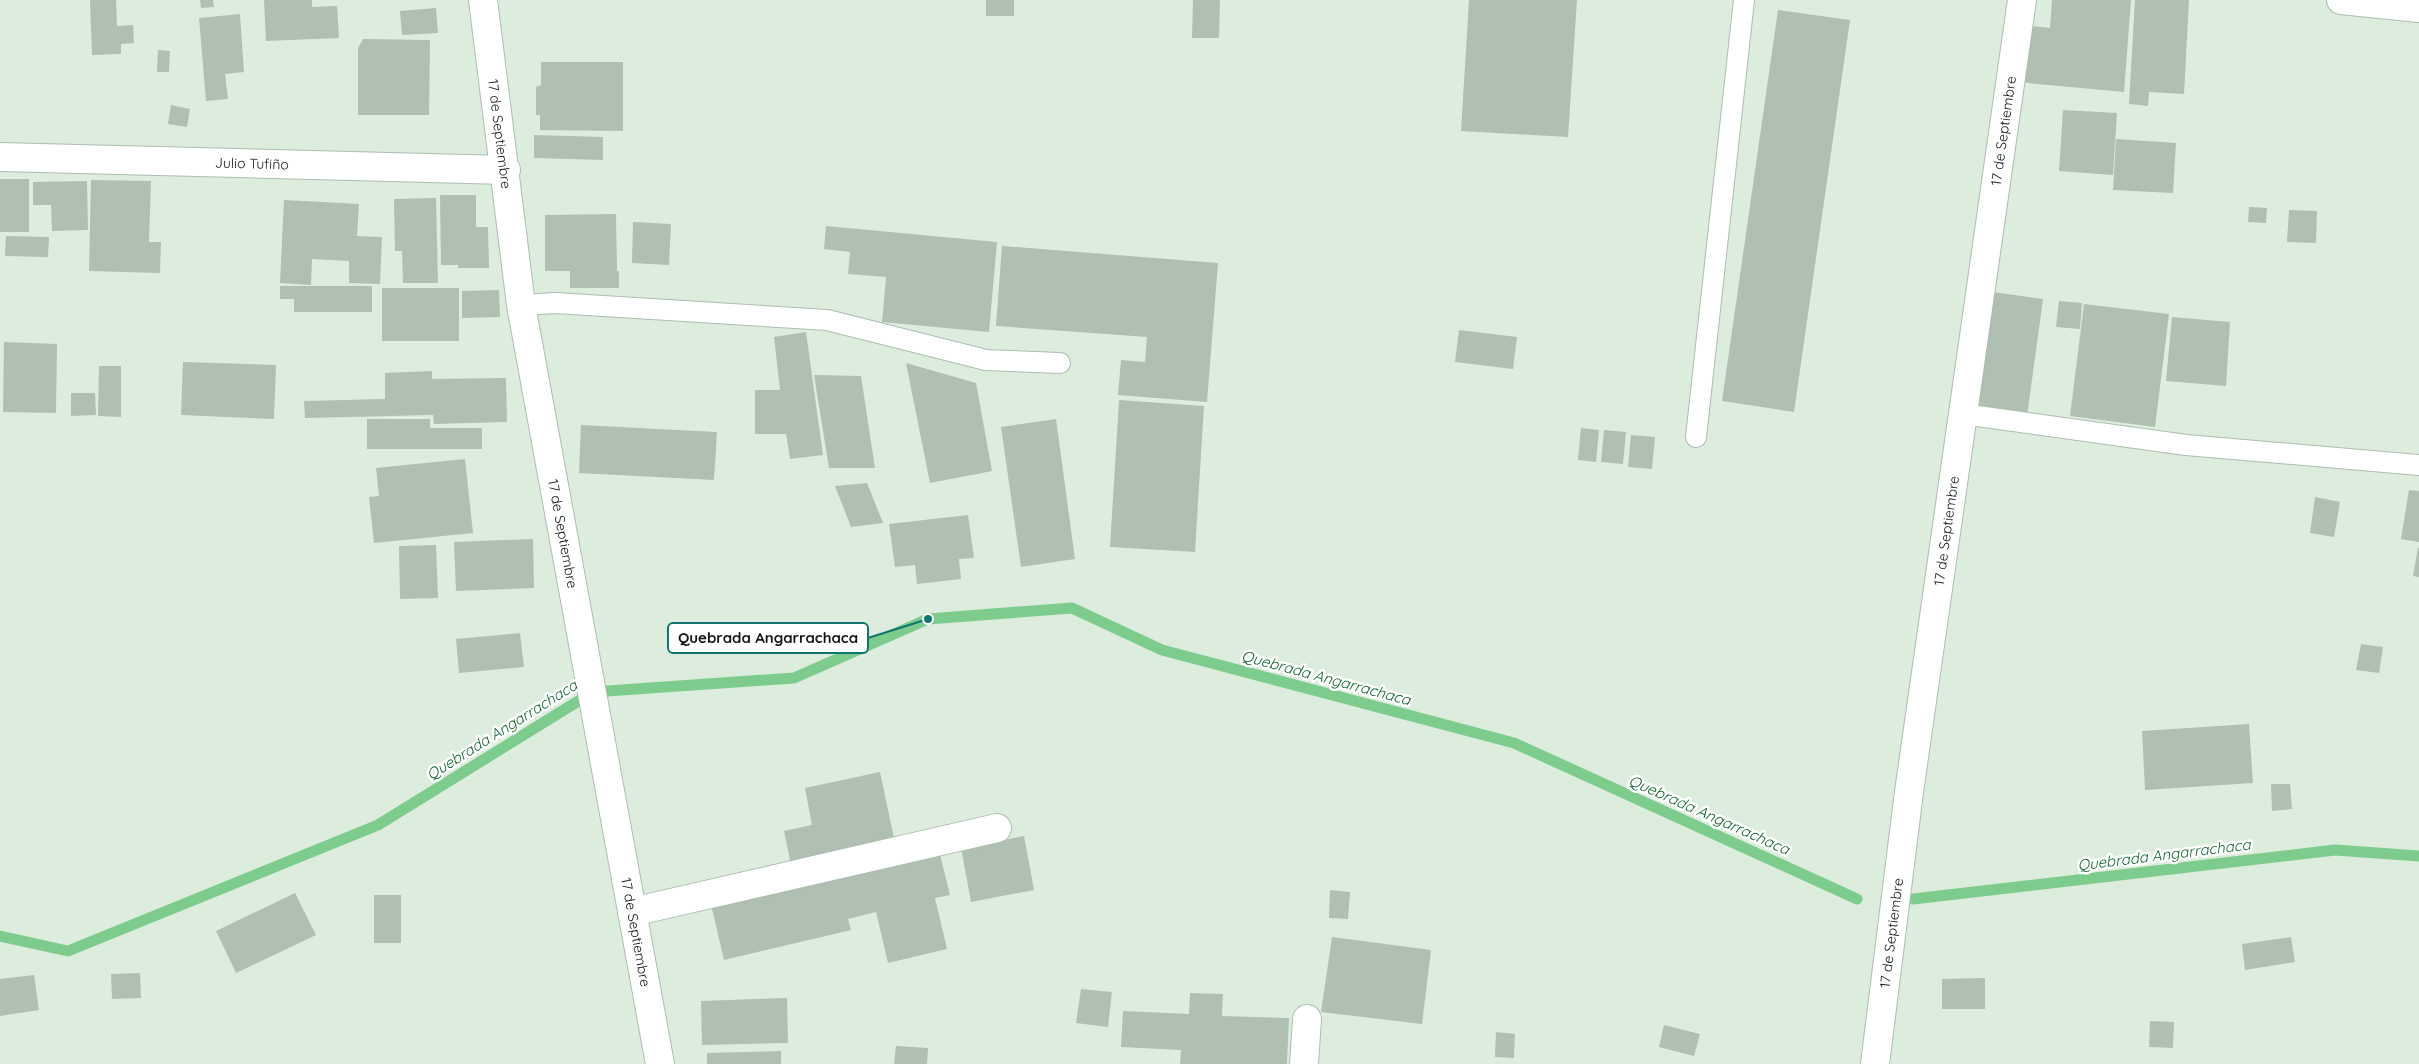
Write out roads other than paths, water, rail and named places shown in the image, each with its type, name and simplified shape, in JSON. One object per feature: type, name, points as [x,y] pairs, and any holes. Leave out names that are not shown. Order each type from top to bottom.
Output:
[{"type":"street","name":"17 de Septiembre","points":[[483,0],[506,170],[521,305],[660,1064]]},
{"type":"street","name":"17 de Septiembre","points":[[1874,1064],[1909,792],[2022,0]]},
{"type":"street","points":[[2341,0],[2419,8]]},
{"type":"street","name":"Julio Tufiño","points":[[0,157],[506,170]]},
{"type":"street","points":[[632,912],[997,828]]},
{"type":"street","points":[[1304,1064],[1307,1019]]},
{"type":"lane","points":[[1696,437],[1744,0]]},
{"type":"lane","points":[[521,305],[555,303],[827,320],[986,360],[1060,363]]},
{"type":"lane","points":[[1963,414],[2186,445],[2419,465]]},
{"type":"waterway","name":"Quebrada Angarrachaca","points":[[0,936],[68,951],[378,825],[593,692],[794,678],[928,619],[1072,608],[1162,650],[1514,743],[1857,899]]},
{"type":"waterway","name":"Quebrada Angarrachaca","points":[[1913,899],[2335,850],[2419,856]]},
{"type":"place","name":"Quebrada Angarrachaca","points":[[928,619]]}]
